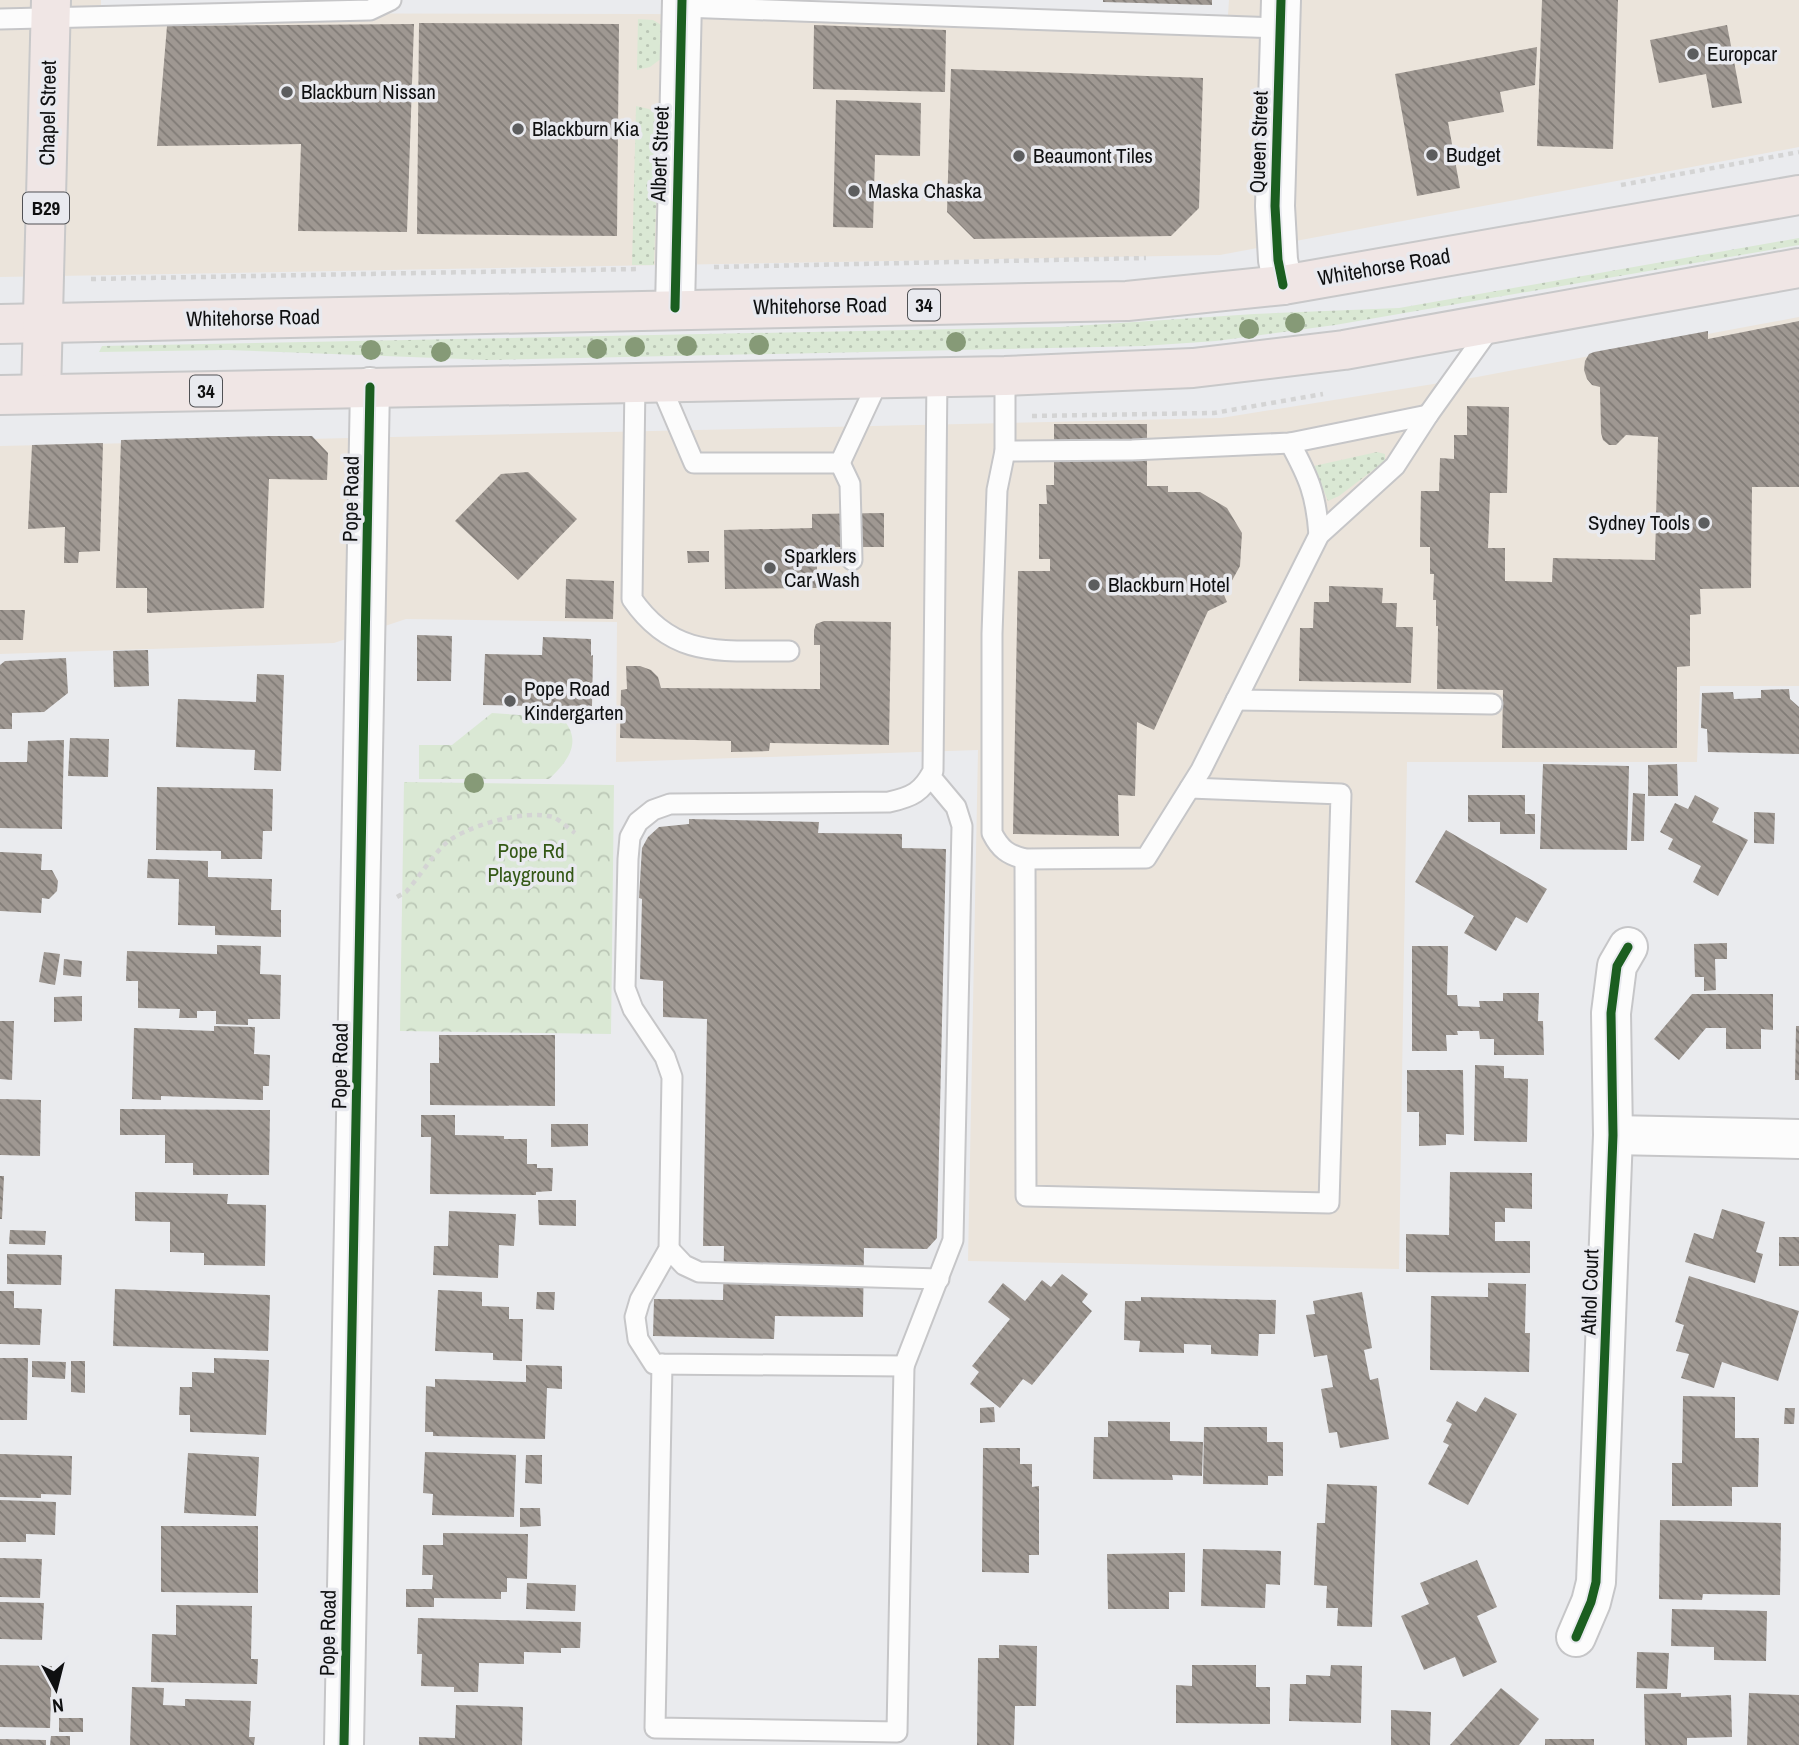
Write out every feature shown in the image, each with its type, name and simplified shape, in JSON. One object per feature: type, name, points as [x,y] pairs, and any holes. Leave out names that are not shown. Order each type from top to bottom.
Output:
[{"type":"main road","name":"Chapel Street","points":[[41,394],[51,9]]},
{"type":"main road","name":"Whitehorse Road","points":[[0,324],[675,308],[1127,301],[1283,285],[1799,195]]},
{"type":"main road","name":"34","points":[[0,395],[1005,376],[1193,368],[1344,350],[1799,269]]},
{"type":"street","name":"Albert Street","points":[[675,308],[682,4]]},
{"type":"street","name":"Queen Street","points":[[1280,14],[1275,206],[1278,260],[1283,285]]},
{"type":"street","name":"Pope Road","points":[[344,1745],[370,387]]},
{"type":"street","name":"Athol Court","points":[[1576,1637],[1591,1602],[1596,1582],[1613,1135],[1611,1013],[1617,965],[1628,947]]},
{"type":"street","points":[[1613,1135],[1799,1139]]},
{"type":"lane","points":[[0,19],[51,9],[370,10],[391,0]]},
{"type":"lane","points":[[682,4],[1280,14]]},
{"type":"lane","points":[[1005,376],[1005,451],[997,490],[992,634],[992,833],[999,847],[1012,856],[1025,859],[1146,858],[1201,771],[1319,535],[1395,466],[1427,415],[1493,324]]},
{"type":"lane","points":[[904,1366],[654,1364],[638,1339],[635,1317],[640,1300],[669,1249],[672,1077],[665,1057],[633,1009],[625,988],[628,859],[631,837],[638,822],[653,810],[670,804],[889,802],[909,798],[927,782],[933,771],[937,376]]},
{"type":"lane","points":[[840,463],[880,377]]},
{"type":"lane","points":[[647,381],[694,463],[840,463]]},
{"type":"lane","points":[[647,381],[632,598],[644,616],[675,640],[707,650],[789,651]]},
{"type":"lane","points":[[1005,451],[1132,450],[1290,443],[1427,415]]},
{"type":"lane","points":[[1290,443],[1310,480],[1316,502],[1319,535]]},
{"type":"lane","points":[[840,463],[850,484],[852,560]]},
{"type":"lane","points":[[1236,700],[1492,704]]},
{"type":"lane","points":[[662,1364],[655,1728],[897,1732],[904,1366],[953,1240],[962,826],[956,807],[930,776]]},
{"type":"lane","points":[[1025,859],[1026,1196],[1329,1203],[1341,794],[1190,788]]},
{"type":"lane","points":[[669,1249],[684,1265],[699,1272],[939,1279]]},
{"type":"path","points":[[1609,187],[1799,152]]},
{"type":"path","points":[[91,279],[1153,258]]},
{"type":"path","points":[[397,898],[406,892],[445,844],[458,834],[516,816],[555,818],[575,833]]},
{"type":"shaded area","points":[[0,0],[101,0],[101,13],[1228,15],[1229,0],[1799,0],[1799,147],[1220,255],[0,277]]},
{"type":"shaded area","points":[[1799,317],[1799,686],[1700,686],[1697,762],[1407,762],[1399,1269],[968,1261],[978,750],[616,762],[617,622],[406,619],[334,643],[0,654],[0,446],[1221,418],[1477,377]]},
{"type":"green space","points":[[638,19],[653,20],[663,26],[662,58],[650,67],[637,70]]},
{"type":"green space","points":[[636,106],[649,109],[659,117],[654,265],[632,265]]},
{"type":"green space","points":[[1799,238],[1799,245],[1335,325],[1216,341],[1143,346],[489,360],[227,350],[99,352],[102,346],[1060,327],[1254,314],[1399,308]]},
{"type":"green space","points":[[1377,452],[1385,454],[1385,461],[1339,496],[1328,501],[1314,466]]},
{"type":"green space","points":[[492,713],[562,718],[572,735],[567,759],[549,779],[419,779],[419,745],[452,745]]},
{"type":"green space","name":"Pope Rd Playground","points":[[404,782],[614,785],[611,1034],[400,1031]]},
{"type":"building","points":[[1212,0],[1212,5],[1103,2]]},
{"type":"building","points":[[1542,0],[1618,0],[1613,149],[1537,146]]},
{"type":"building","name":"Blackburn Kia","points":[[419,23],[619,24],[617,236],[417,234]]},
{"type":"building","name":"Blackburn Nissan","points":[[414,24],[407,232],[298,231],[301,144],[157,146],[167,26]]},
{"type":"building","points":[[814,25],[946,30],[945,92],[813,89]]},
{"type":"building","name":"Europcar","points":[[1727,25],[1742,103],[1712,108],[1706,74],[1659,83],[1650,40]]},
{"type":"building","name":"Budget","points":[[1537,47],[1535,85],[1500,92],[1504,112],[1448,122],[1460,188],[1417,196],[1395,74]]},
{"type":"building","points":[[951,69],[1203,78],[1199,208],[1171,236],[974,239],[947,212]]},
{"type":"building","name":"Maska Chaska","points":[[836,100],[921,103],[920,156],[875,155],[873,228],[833,227]]},
{"type":"building","name":"Sydney Tools","points":[[1799,321],[1799,487],[1752,487],[1751,588],[1700,589],[1701,614],[1690,615],[1690,666],[1677,667],[1677,748],[1502,748],[1503,690],[1437,689],[1438,626],[1436,600],[1433,600],[1434,574],[1430,574],[1430,547],[1420,547],[1421,491],[1439,491],[1440,458],[1454,459],[1454,435],[1467,435],[1467,406],[1509,407],[1507,493],[1490,493],[1488,548],[1505,548],[1505,581],[1552,582],[1553,558],[1655,560],[1658,437],[1626,435],[1616,445],[1609,445],[1603,440],[1600,387],[1592,385],[1584,370],[1589,354],[1708,331],[1708,339]]},
{"type":"building","points":[[1054,424],[1147,424],[1147,486],[1168,486],[1168,492],[1200,492],[1227,508],[1242,533],[1240,566],[1224,595],[1227,602],[1208,611],[1154,730],[1137,722],[1135,796],[1118,795],[1119,836],[1013,834],[1018,571],[1050,571],[1050,559],[1039,559],[1039,504],[1047,504],[1046,485],[1054,485]]},
{"type":"building","points":[[312,436],[328,453],[327,480],[269,479],[264,608],[147,613],[147,588],[116,588],[121,440]]},
{"type":"building","points":[[103,443],[100,551],[79,552],[78,563],[64,563],[65,527],[28,529],[32,445]]},
{"type":"building","points":[[528,472],[577,519],[518,580],[455,521],[501,474]]},
{"type":"building","name":"Sparklers Car Wash","points":[[884,513],[884,547],[817,547],[817,588],[725,589],[724,530],[812,528],[812,514]]},
{"type":"building","points":[[687,551],[709,551],[709,562],[688,563]]},
{"type":"building","points":[[566,579],[614,581],[613,619],[565,618]]},
{"type":"building","points":[[1329,586],[1383,588],[1382,603],[1397,603],[1396,627],[1413,627],[1411,683],[1299,681],[1300,628],[1313,628],[1314,602],[1329,602]]},
{"type":"building","points":[[0,610],[25,610],[23,640],[0,640]]},
{"type":"building","points":[[824,621],[891,622],[889,745],[770,743],[769,751],[731,752],[731,741],[620,738],[621,690],[627,689],[626,666],[640,666],[651,670],[658,677],[661,688],[820,689],[820,645],[814,645],[814,630],[816,624]]},
{"type":"building","points":[[417,635],[452,636],[451,681],[417,681]]},
{"type":"building","points":[[543,637],[591,639],[592,707],[483,705],[485,654],[542,655]]},
{"type":"building","points":[[148,650],[149,686],[114,687],[113,651]]},
{"type":"building","points":[[66,658],[68,693],[44,712],[12,713],[12,729],[0,729],[0,665],[5,661]]},
{"type":"building","points":[[257,674],[284,675],[281,771],[254,770],[255,750],[176,747],[178,699],[256,702]]},
{"type":"building","points":[[1789,689],[1790,699],[1799,707],[1799,754],[1708,752],[1707,729],[1701,728],[1702,693],[1733,692],[1734,699],[1761,698],[1761,690]]},
{"type":"building","points":[[70,738],[109,739],[108,777],[68,776]]},
{"type":"building","points":[[64,740],[62,829],[0,828],[0,762],[27,762],[28,741]]},
{"type":"building","points":[[1543,764],[1629,766],[1627,850],[1540,849]]},
{"type":"building","points":[[1677,764],[1678,796],[1648,796],[1648,765]]},
{"type":"building","points":[[157,787],[273,789],[272,831],[263,831],[262,859],[221,859],[221,851],[156,850]]},
{"type":"building","points":[[1633,793],[1645,794],[1644,841],[1631,841]]},
{"type":"building","points":[[1468,795],[1525,795],[1525,814],[1535,814],[1535,834],[1500,834],[1500,822],[1468,822]]},
{"type":"building","points":[[1695,795],[1719,808],[1712,822],[1748,840],[1718,896],[1693,882],[1701,866],[1668,849],[1673,839],[1660,832],[1675,803],[1688,809]]},
{"type":"building","points":[[1754,812],[1775,813],[1774,844],[1754,843]]},
{"type":"building","points":[[689,819],[819,822],[818,833],[902,834],[902,848],[946,849],[937,1238],[927,1249],[864,1248],[863,1317],[775,1316],[774,1339],[653,1336],[654,1299],[723,1300],[724,1246],[703,1246],[707,1019],[663,1017],[663,981],[640,979],[642,899],[639,898],[642,848],[648,837],[659,827],[689,824]]},
{"type":"building","points":[[1446,830],[1547,889],[1527,923],[1516,917],[1496,951],[1464,933],[1474,916],[1415,882]]},
{"type":"building","points":[[0,852],[42,854],[41,870],[52,870],[58,881],[57,891],[49,899],[42,898],[41,913],[0,911]]},
{"type":"building","points":[[148,859],[208,861],[208,877],[272,879],[271,910],[281,910],[281,937],[215,935],[215,926],[178,925],[179,879],[147,878]]},
{"type":"building","points":[[1727,943],[1727,959],[1715,959],[1716,990],[1704,991],[1704,977],[1695,977],[1694,944]]},
{"type":"building","points":[[217,945],[261,946],[260,974],[281,975],[280,1019],[248,1019],[248,1025],[216,1024],[216,1011],[197,1011],[197,1018],[179,1018],[180,1009],[138,1008],[138,981],[126,981],[127,951],[217,954]]},
{"type":"building","points":[[1412,946],[1448,946],[1447,995],[1457,995],[1458,1006],[1480,1007],[1479,1001],[1503,1001],[1503,993],[1539,993],[1538,1021],[1543,1021],[1544,1055],[1494,1055],[1494,1039],[1480,1039],[1479,1031],[1457,1031],[1458,1035],[1446,1035],[1447,1051],[1412,1051]]},
{"type":"building","points":[[44,952],[60,954],[55,985],[39,982]]},
{"type":"building","points":[[64,959],[82,961],[81,977],[63,975]]},
{"type":"building","points":[[1692,994],[1773,994],[1773,1030],[1761,1029],[1761,1049],[1726,1049],[1726,1028],[1706,1028],[1679,1060],[1654,1039]]},
{"type":"building","points":[[82,996],[82,1021],[54,1022],[54,997]]},
{"type":"building","points":[[0,1021],[14,1021],[12,1080],[0,1079]]},
{"type":"building","points":[[214,1026],[255,1027],[254,1054],[270,1055],[269,1086],[263,1086],[263,1100],[161,1096],[161,1100],[132,1099],[134,1028],[214,1031]]},
{"type":"building","points":[[1796,1026],[1799,1026],[1799,1080],[1795,1080]]},
{"type":"building","points":[[439,1035],[555,1035],[555,1106],[430,1105],[430,1063],[439,1063]]},
{"type":"building","points":[[1475,1065],[1504,1066],[1504,1078],[1528,1079],[1527,1142],[1474,1141]]},
{"type":"building","points":[[1407,1070],[1463,1070],[1464,1135],[1446,1134],[1446,1145],[1419,1146],[1419,1112],[1407,1112]]},
{"type":"building","points":[[0,1099],[41,1100],[40,1156],[0,1155]]},
{"type":"building","points":[[120,1109],[270,1110],[269,1175],[193,1175],[193,1163],[165,1163],[165,1135],[120,1135]]},
{"type":"building","points":[[421,1115],[455,1115],[455,1135],[527,1139],[527,1164],[537,1164],[537,1168],[553,1168],[552,1191],[536,1192],[536,1195],[430,1194],[431,1137],[421,1137]]},
{"type":"building","points":[[551,1124],[588,1124],[588,1146],[551,1147]]},
{"type":"building","points":[[1450,1172],[1532,1173],[1532,1209],[1505,1208],[1505,1222],[1495,1222],[1495,1241],[1530,1241],[1530,1273],[1406,1272],[1406,1234],[1449,1235]]},
{"type":"building","points":[[0,1176],[4,1176],[2,1219],[0,1219]]},
{"type":"building","points":[[135,1192],[228,1194],[227,1204],[266,1205],[265,1266],[204,1265],[204,1253],[170,1252],[170,1222],[135,1221]]},
{"type":"building","points":[[538,1200],[576,1200],[576,1226],[539,1225]]},
{"type":"building","points":[[1722,1209],[1765,1222],[1756,1252],[1763,1254],[1755,1283],[1685,1262],[1694,1233],[1713,1239]]},
{"type":"building","points":[[449,1211],[516,1214],[514,1246],[499,1245],[498,1278],[433,1275],[434,1246],[448,1246]]},
{"type":"building","points":[[10,1230],[46,1231],[45,1245],[9,1244]]},
{"type":"building","points":[[1779,1237],[1799,1237],[1799,1266],[1779,1266]]},
{"type":"building","points":[[7,1254],[62,1255],[61,1285],[7,1284]]},
{"type":"building","points":[[1062,1274],[1088,1294],[1082,1302],[1092,1311],[1032,1385],[1023,1379],[1000,1408],[970,1384],[979,1372],[972,1366],[1010,1319],[988,1302],[1003,1283],[1025,1301],[1042,1280],[1051,1287]]},
{"type":"building","points":[[1689,1276],[1799,1311],[1778,1381],[1722,1362],[1714,1388],[1681,1378],[1689,1354],[1676,1351],[1684,1325],[1675,1322]]},
{"type":"building","points":[[1488,1283],[1526,1284],[1525,1333],[1530,1333],[1529,1372],[1430,1370],[1431,1296],[1488,1297]]},
{"type":"building","points":[[115,1289],[270,1295],[268,1351],[113,1346]]},
{"type":"building","points":[[438,1290],[482,1292],[482,1306],[509,1307],[509,1319],[523,1319],[522,1361],[493,1360],[493,1353],[435,1351]]},
{"type":"building","points":[[0,1291],[14,1291],[14,1308],[42,1309],[40,1345],[0,1344]]},
{"type":"building","points":[[537,1292],[555,1292],[554,1310],[536,1309]]},
{"type":"building","points":[[1362,1292],[1372,1348],[1364,1350],[1370,1380],[1378,1378],[1389,1439],[1340,1448],[1337,1432],[1329,1433],[1321,1389],[1333,1387],[1327,1355],[1314,1357],[1306,1315],[1315,1314],[1313,1301]]},
{"type":"building","points":[[1141,1297],[1276,1300],[1275,1334],[1259,1334],[1258,1356],[1211,1354],[1211,1345],[1184,1344],[1184,1353],[1139,1352],[1140,1341],[1124,1340],[1125,1301],[1141,1301]]},
{"type":"building","points":[[0,1358],[28,1358],[27,1420],[0,1420]]},
{"type":"building","points":[[214,1358],[269,1360],[266,1435],[190,1432],[190,1415],[179,1415],[180,1387],[192,1387],[192,1372],[214,1373]]},
{"type":"building","points":[[32,1361],[66,1362],[65,1379],[32,1377]]},
{"type":"building","points":[[71,1361],[85,1361],[85,1393],[71,1392]]},
{"type":"building","points":[[526,1365],[562,1366],[562,1389],[547,1388],[545,1439],[433,1436],[433,1432],[425,1432],[426,1386],[435,1387],[435,1379],[526,1382]]},
{"type":"building","points":[[1683,1396],[1735,1397],[1735,1438],[1759,1438],[1758,1487],[1732,1487],[1732,1506],[1672,1506],[1672,1463],[1682,1463]]},
{"type":"building","points":[[1485,1397],[1517,1414],[1468,1505],[1428,1484],[1449,1445],[1443,1442],[1452,1424],[1446,1421],[1457,1401],[1476,1412]]},
{"type":"building","points":[[994,1407],[995,1422],[980,1423],[980,1408]]},
{"type":"building","points":[[1785,1408],[1795,1408],[1794,1424],[1784,1424]]},
{"type":"building","points":[[1108,1421],[1170,1422],[1170,1441],[1203,1442],[1202,1476],[1172,1475],[1173,1480],[1093,1479],[1094,1437],[1108,1437]]},
{"type":"building","points":[[1204,1427],[1267,1427],[1267,1442],[1283,1442],[1283,1476],[1268,1476],[1268,1485],[1203,1484]]},
{"type":"building","points":[[983,1448],[1020,1448],[1020,1464],[1032,1464],[1032,1487],[1039,1486],[1039,1555],[1029,1555],[1029,1573],[982,1572]]},
{"type":"building","points":[[425,1452],[516,1455],[514,1517],[432,1515],[433,1494],[423,1493]]},
{"type":"building","points":[[188,1453],[259,1457],[256,1516],[184,1513]]},
{"type":"building","points":[[0,1454],[72,1456],[71,1495],[41,1494],[41,1498],[0,1497]]},
{"type":"building","points":[[526,1455],[542,1455],[542,1484],[525,1483]]},
{"type":"building","points":[[1327,1484],[1377,1486],[1372,1627],[1337,1626],[1338,1608],[1326,1608],[1327,1586],[1314,1585],[1317,1523],[1325,1523]]},
{"type":"building","points":[[0,1500],[56,1502],[55,1535],[26,1534],[26,1542],[0,1542]]},
{"type":"building","points":[[520,1508],[540,1508],[541,1526],[520,1527]]},
{"type":"building","points":[[1660,1520],[1781,1523],[1780,1595],[1703,1594],[1702,1600],[1659,1599]]},
{"type":"building","points":[[161,1526],[258,1526],[258,1593],[161,1592]]},
{"type":"building","points":[[443,1533],[528,1534],[527,1579],[507,1578],[507,1592],[501,1592],[501,1599],[434,1598],[434,1607],[406,1607],[406,1589],[432,1589],[433,1575],[422,1575],[423,1545],[443,1545]]},
{"type":"building","points":[[1203,1549],[1281,1551],[1280,1585],[1266,1584],[1265,1608],[1201,1606]]},
{"type":"building","points":[[1185,1553],[1185,1592],[1169,1592],[1169,1609],[1108,1609],[1107,1554]]},
{"type":"building","points":[[0,1558],[42,1559],[40,1598],[0,1597]]},
{"type":"building","points":[[1477,1560],[1497,1607],[1477,1616],[1497,1662],[1463,1677],[1455,1657],[1424,1670],[1401,1616],[1429,1604],[1420,1583]]},
{"type":"building","points":[[527,1583],[576,1585],[575,1611],[526,1609]]},
{"type":"building","points":[[0,1602],[44,1603],[42,1640],[0,1639]]},
{"type":"building","points":[[176,1605],[252,1606],[251,1659],[258,1659],[257,1684],[151,1682],[152,1634],[176,1635]]},
{"type":"building","points":[[1672,1609],[1767,1611],[1766,1661],[1714,1660],[1714,1647],[1671,1646]]},
{"type":"building","points":[[418,1618],[581,1622],[580,1648],[561,1648],[561,1653],[524,1652],[524,1664],[479,1663],[478,1692],[454,1692],[454,1687],[421,1686],[422,1654],[417,1654]]},
{"type":"building","points":[[999,1645],[1037,1646],[1036,1706],[1015,1706],[1014,1745],[977,1745],[978,1658],[999,1658]]},
{"type":"building","points":[[1637,1652],[1669,1653],[1667,1689],[1636,1688]]},
{"type":"building","points":[[0,1665],[52,1666],[50,1728],[0,1727]]},
{"type":"building","points":[[1192,1665],[1256,1665],[1256,1687],[1270,1687],[1270,1724],[1176,1723],[1176,1685],[1192,1686]]},
{"type":"building","points":[[1331,1665],[1362,1666],[1361,1723],[1289,1721],[1290,1684],[1306,1684],[1306,1675],[1330,1676]]},
{"type":"building","points":[[132,1687],[164,1688],[163,1705],[185,1706],[185,1699],[251,1701],[249,1737],[255,1737],[254,1745],[130,1745]]},
{"type":"building","points":[[1501,1688],[1539,1719],[1519,1745],[1450,1745]]},
{"type":"building","points":[[1681,1693],[1681,1697],[1731,1695],[1732,1737],[1687,1738],[1687,1745],[1645,1745],[1644,1694]]},
{"type":"building","points":[[1749,1693],[1799,1695],[1799,1745],[1747,1745]]},
{"type":"building","points":[[456,1705],[523,1707],[522,1745],[419,1745],[419,1737],[455,1738]]},
{"type":"building","points":[[1391,1710],[1431,1712],[1430,1745],[1391,1745]]},
{"type":"building","points":[[59,1718],[83,1718],[83,1732],[59,1732]]},
{"type":"building","points":[[51,1736],[70,1736],[70,1745],[50,1745]]},
{"type":"building","points":[[0,1739],[46,1740],[46,1745],[0,1745]]},
{"type":"building","points":[[1545,1739],[1594,1739],[1594,1745],[1545,1745]]},
{"type":"cycle path","points":[[675,308],[682,0]]},
{"type":"cycle path","points":[[1281,0],[1275,206],[1278,260],[1283,285]]},
{"type":"cycle path","points":[[344,1745],[370,387]]},
{"type":"cycle path","points":[[1576,1637],[1591,1602],[1596,1582],[1613,1135],[1611,1013],[1617,966],[1628,947]]},
{"type":"place","name":"Europcar","points":[[1693,54]]},
{"type":"place","name":"Blackburn Nissan","points":[[287,92]]},
{"type":"place","name":"Blackburn Kia","points":[[518,129]]},
{"type":"place","name":"Budget","points":[[1432,155]]},
{"type":"place","name":"Beaumont Tiles","points":[[1019,156]]},
{"type":"place","name":"Maska Chaska","points":[[854,191]]},
{"type":"place","name":"Sydney Tools","points":[[1704,523]]},
{"type":"place","name":"Sparklers Car Wash","points":[[770,568]]},
{"type":"place","name":"Blackburn Hotel","points":[[1094,585]]},
{"type":"place","name":"Pope Road Kindergarten","points":[[510,701]]}]
